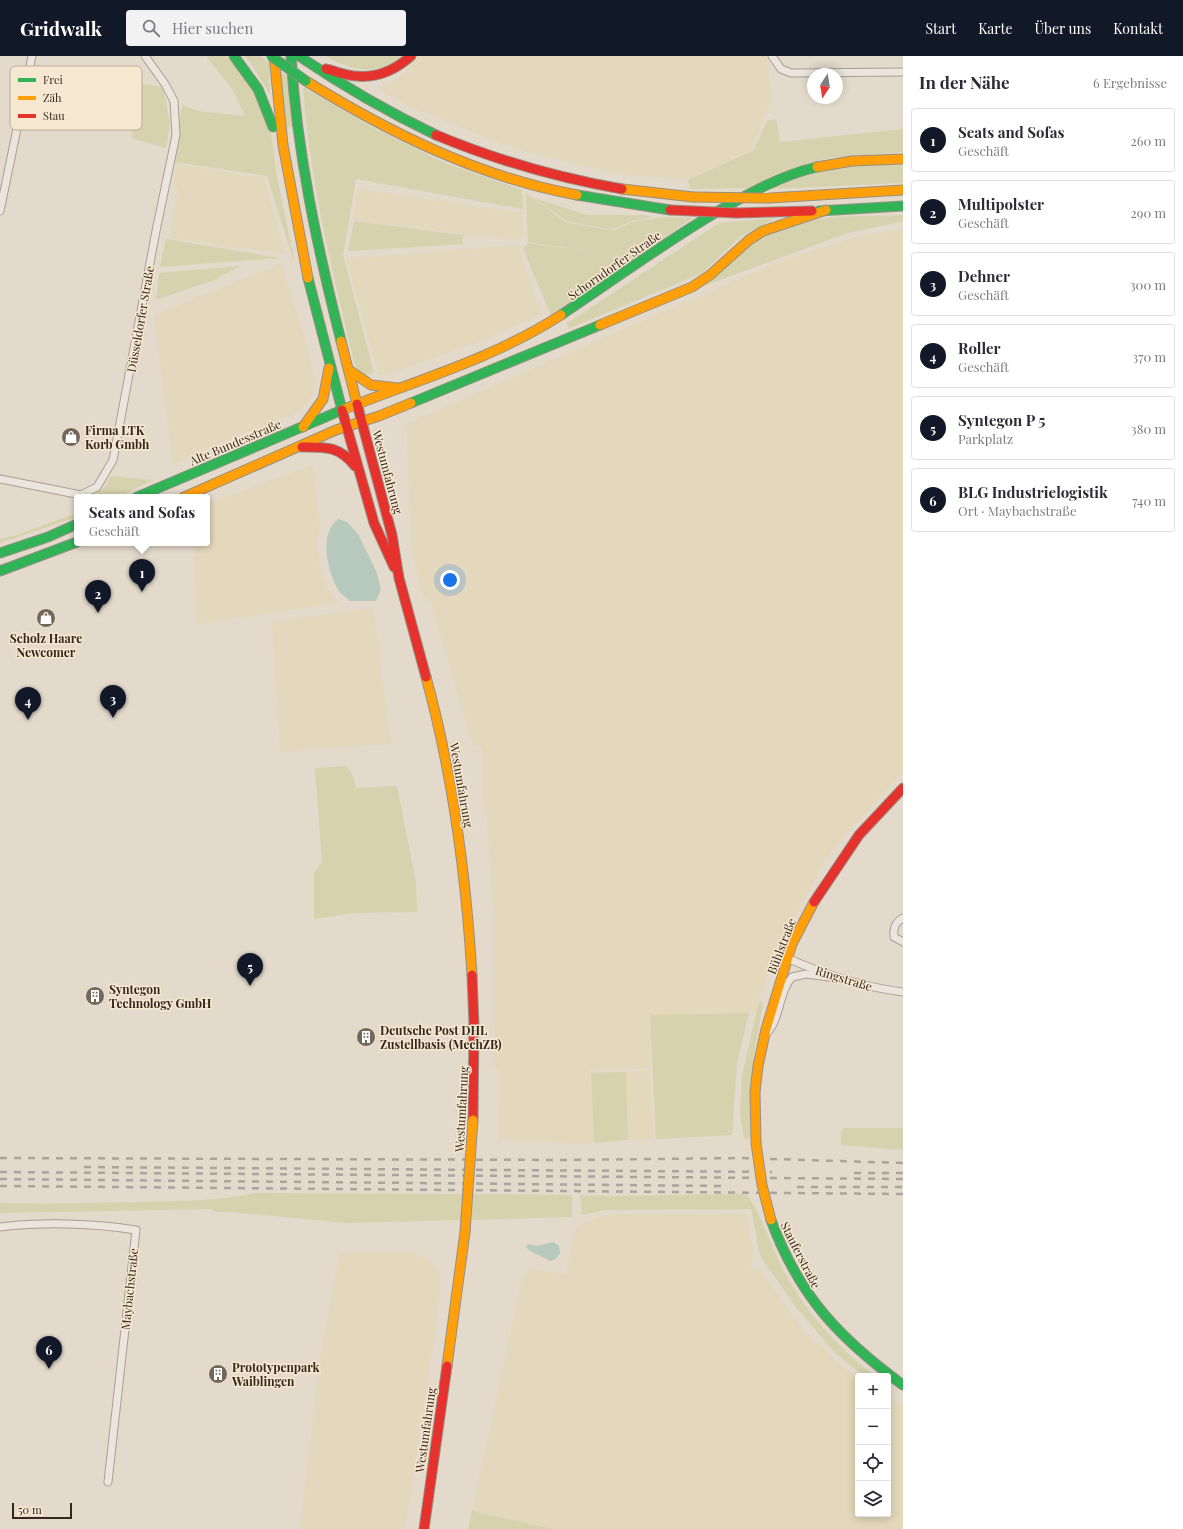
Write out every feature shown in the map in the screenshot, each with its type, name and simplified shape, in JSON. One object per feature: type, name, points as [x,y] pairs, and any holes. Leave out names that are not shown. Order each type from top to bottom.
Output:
[{"type":"main road","points":[[234,56],[253,80],[263,96],[274,129],[283,148]]},
{"type":"main road","points":[[272,56],[283,148]]},
{"type":"main road","points":[[272,56],[306,81],[387,128],[430,149],[476,168],[522,183],[576,196],[626,205],[670,210],[737,213],[903,206]]},
{"type":"main road","name":"Westumfahrung","points":[[291,56],[295,124],[305,190],[320,262],[392,537],[399,576],[441,741],[462,858],[473,978],[475,1069],[465,1232],[424,1529]]},
{"type":"main road","points":[[315,67],[333,70],[350,76],[372,77],[395,69],[411,56]]},
{"type":"main road","points":[[303,58],[362,97],[400,118],[440,137],[487,156],[542,173],[584,183],[638,192],[693,196],[770,198],[903,190]]},
{"type":"main road","name":"Westumfahrung","points":[[283,148],[316,316],[346,428],[374,523],[399,576]]},
{"type":"main road","name":"Schorndorfer Straße","points":[[342,410],[470,362],[533,333],[583,302],[701,220],[762,187],[801,172],[829,164],[869,159],[903,159]]},
{"type":"main road","points":[[191,494],[298,446],[362,422],[677,294],[708,276],[752,237],[786,222],[812,217],[826,210]]},
{"type":"main road","points":[[303,426],[307,417],[318,407],[323,399],[325,376],[330,367]]},
{"type":"main road","points":[[349,370],[371,385],[398,388]]},
{"type":"main road","name":"Alte Bundesstraße","points":[[144,494],[342,410]]},
{"type":"main road","points":[[298,446],[325,447],[337,450],[348,456],[358,470]]},
{"type":"main road","points":[[0,553],[48,537],[74,525]]},
{"type":"main road","points":[[0,571],[74,543]]},
{"type":"main road","name":"Bühlstraße","points":[[756,1143],[756,1087],[764,1036],[787,958],[806,915],[821,890],[864,828],[903,788]]},
{"type":"main road","name":"Stauferstraße","points":[[756,1143],[762,1185],[776,1236],[801,1285],[830,1324],[862,1355],[903,1385]]},
{"type":"street","points":[[30,66],[32,56]]},
{"type":"street","name":"Düsseldorfer Straße","points":[[83,494],[97,487],[113,460],[156,231],[176,135],[174,102],[165,84],[145,56]]},
{"type":"street","points":[[772,56],[778,67],[791,73],[903,72]]},
{"type":"street","points":[[0,211],[17,130]]},
{"type":"street","name":"Düsseldorfer Straße","points":[[0,479],[76,494]]},
{"type":"street","points":[[903,918],[898,921],[894,928],[894,937],[903,942]]},
{"type":"street","name":"Ringstraße","points":[[787,958],[845,979],[903,992]]},
{"type":"street","points":[[764,1036],[772,1028],[786,984],[792,977],[806,974],[845,979]]},
{"type":"street","name":"Maybachstraße","points":[[0,1227],[23,1224],[118,1227],[136,1230],[108,1482]]},
{"type":"shaded area","points":[[206,56],[226,56],[240,71],[262,106],[271,133],[277,177],[295,265],[267,176],[175,162],[179,122],[183,105],[197,111],[245,116],[233,90]]},
{"type":"shaded area","points":[[244,56],[259,56],[269,63],[270,95],[251,63]]},
{"type":"shaded area","points":[[326,56],[401,56],[383,67],[364,69],[344,65]]},
{"type":"shaded area","points":[[420,56],[769,56],[770,103],[753,149],[687,180],[615,173],[531,153],[497,142],[409,106],[378,88],[402,76]]},
{"type":"shaded area","points":[[279,70],[288,76],[292,127],[286,128]]},
{"type":"shaded area","points":[[142,84],[163,87],[170,123],[166,148],[133,139],[131,130],[142,130]]},
{"type":"shaded area","points":[[303,87],[372,127],[445,163],[522,190],[523,209],[356,179],[343,255],[374,373],[362,375],[355,366],[323,228],[311,158]]},
{"type":"shaded area","points":[[776,119],[780,142],[903,129],[903,152],[828,158],[791,169],[747,188],[690,189],[688,180],[754,150],[767,121]]},
{"type":"shaded area","points":[[872,163],[903,165],[903,183],[769,189],[818,172]]},
{"type":"shaded area","points":[[176,164],[264,178],[285,254],[169,238],[178,191],[173,182]]},
{"type":"shaded area","points":[[358,189],[522,213],[523,237],[516,240],[353,220]]},
{"type":"shaded area","points":[[526,193],[566,222],[612,231],[633,222],[663,217],[693,218],[551,315],[523,249],[528,243],[605,254],[528,242]]},
{"type":"shaded area","points":[[534,198],[587,215],[644,215],[652,217],[632,221],[611,230],[567,221]]},
{"type":"shaded area","points":[[903,215],[903,221],[848,233],[698,288],[750,243],[774,231],[791,225],[828,218]]},
{"type":"shaded area","points":[[776,218],[740,237],[702,273],[570,328],[566,324],[719,223]]},
{"type":"shaded area","points":[[354,221],[463,235],[463,244],[348,251]]},
{"type":"shaded area","points":[[903,229],[903,772],[828,855],[774,958],[754,1013],[649,1015],[651,1068],[590,1070],[594,1143],[499,1140],[500,1073],[494,1066],[494,921],[487,821],[483,799],[482,746],[473,746],[431,603],[423,595],[414,562],[411,536],[406,424],[780,261],[857,237]]},
{"type":"shaded area","points":[[166,239],[280,258],[160,267]]},
{"type":"shaded area","points":[[518,245],[540,314],[486,339],[389,374],[377,375],[378,371],[346,259]]},
{"type":"shaded area","points":[[281,264],[303,333],[314,378],[314,392],[308,403],[297,412],[173,464],[154,315]]},
{"type":"shaded area","points":[[240,266],[214,280],[156,300],[159,273]]},
{"type":"shaded area","points":[[313,465],[320,523],[317,542],[320,567],[328,589],[339,602],[197,624],[194,546],[210,546],[210,503]]},
{"type":"shaded area","points":[[111,476],[153,480],[124,494],[96,494],[106,486]]},
{"type":"shaded area","points":[[74,514],[74,518],[0,543],[0,539],[14,536]]},
{"type":"shaded area","points":[[338,519],[347,522],[358,534],[376,571],[381,589],[376,601],[350,601],[338,590],[333,580],[328,561],[327,542],[328,533],[332,525]]},
{"type":"shaded area","points":[[373,608],[391,744],[280,751],[272,622]]},
{"type":"shaded area","points":[[346,766],[352,774],[356,788],[397,786],[416,883],[417,912],[352,913],[314,919],[314,872],[322,862],[315,768]]},
{"type":"shaded area","points":[[759,1001],[763,1003],[753,1061],[750,1136],[748,1140],[744,1138],[740,1114],[742,1076]]},
{"type":"shaded area","points":[[749,1013],[737,1063],[732,1135],[656,1139],[650,1015]]},
{"type":"shaded area","points":[[650,1070],[653,1139],[628,1140],[626,1072]]},
{"type":"shaded area","points":[[626,1072],[628,1140],[594,1143],[591,1073]]},
{"type":"shaded area","points":[[844,1128],[903,1128],[903,1150],[841,1145],[841,1132]]},
{"type":"shaded area","points":[[255,1193],[572,1195],[572,1217],[346,1223],[229,1212],[214,1212],[212,1209],[0,1213],[0,1203],[185,1201],[227,1198]]},
{"type":"shaded area","points":[[746,1194],[760,1217],[786,1275],[807,1308],[846,1351],[872,1373],[860,1373],[835,1353],[795,1306],[760,1256],[751,1209],[606,1210],[582,1215],[580,1195],[615,1196]]},
{"type":"shaded area","points":[[607,1214],[745,1214],[754,1251],[751,1268],[761,1270],[801,1328],[840,1365],[855,1376],[855,1517],[891,1517],[891,1399],[903,1405],[903,1529],[553,1529],[472,1511],[523,1275],[527,1270],[534,1269],[566,1275],[574,1233],[580,1225]]},
{"type":"shaded area","points":[[553,1242],[559,1246],[560,1253],[556,1259],[551,1261],[527,1249],[526,1247],[528,1244],[537,1246]]},
{"type":"shaded area","points":[[340,1252],[411,1252],[427,1259],[440,1273],[440,1293],[434,1339],[405,1529],[300,1529],[320,1358]]},
{"type":"shaded area","points":[[472,1511],[553,1529],[468,1529]]},
{"type":"railway","points":[[0,1158],[569,1160],[740,1158],[903,1163]]},
{"type":"railway","points":[[84,1167],[772,1172]]},
{"type":"railway","points":[[0,1172],[903,1179]]},
{"type":"railway","points":[[854,1173],[903,1173]]},
{"type":"railway","points":[[0,1179],[721,1186]]},
{"type":"railway","points":[[0,1186],[903,1194]]},
{"type":"railway","points":[[797,1187],[903,1187]]},
{"type":"traffic: fast","points":[[234,56],[258,89],[273,127]]},
{"type":"traffic: fast","points":[[271,56],[306,81]]},
{"type":"traffic: fast","points":[[291,56],[298,128],[309,199],[341,341]]},
{"type":"traffic: fast","points":[[299,56],[366,98],[436,135]]},
{"type":"traffic: fast","points":[[561,315],[659,248],[720,210],[779,180],[804,170],[817,167]]},
{"type":"traffic: fast","points":[[577,195],[670,210]]},
{"type":"traffic: fast","points":[[819,211],[903,206]]},
{"type":"traffic: fast","points":[[308,278],[342,410]]},
{"type":"traffic: fast","points":[[411,403],[600,325]]},
{"type":"traffic: fast","points":[[144,494],[342,410]]},
{"type":"traffic: fast","points":[[0,553],[48,537],[74,525]]},
{"type":"traffic: fast","points":[[0,571],[74,543]]},
{"type":"traffic: fast","points":[[771,1220],[794,1271],[808,1293],[840,1332],[880,1368],[903,1385]]},
{"type":"traffic: slow","points":[[274,56],[283,145],[308,278]]},
{"type":"traffic: slow","points":[[306,81],[370,118],[436,151],[505,177],[577,195]]},
{"type":"traffic: slow","points":[[817,167],[852,161],[903,159]]},
{"type":"traffic: slow","points":[[622,189],[693,197]]},
{"type":"traffic: slow","points":[[770,198],[903,190]]},
{"type":"traffic: slow","points":[[693,197],[770,198]]},
{"type":"traffic: slow","points":[[600,325],[692,287],[710,275],[749,240],[763,231],[826,210]]},
{"type":"traffic: slow","points":[[342,410],[482,356],[509,344],[561,315]]},
{"type":"traffic: slow","points":[[341,341],[357,404]]},
{"type":"traffic: slow","points":[[303,427],[323,399],[329,368]]},
{"type":"traffic: slow","points":[[349,370],[371,385],[398,388]]},
{"type":"traffic: slow","points":[[191,494],[336,430],[379,416],[411,403]]},
{"type":"traffic: slow","points":[[426,677],[444,751],[457,825],[466,900],[472,975]]},
{"type":"traffic: slow","points":[[756,1143],[755,1092],[758,1066],[766,1029],[792,944],[814,902]]},
{"type":"traffic: slow","points":[[465,1232],[473,1120]]},
{"type":"traffic: slow","points":[[756,1143],[762,1185],[771,1220]]},
{"type":"traffic: slow","points":[[447,1366],[465,1232]]},
{"type":"traffic: jam","points":[[326,69],[354,76],[372,76],[396,67],[411,56]]},
{"type":"traffic: jam","points":[[436,135],[504,160],[551,174],[622,189]]},
{"type":"traffic: jam","points":[[670,210],[737,213]]},
{"type":"traffic: jam","points":[[737,213],[812,211]]},
{"type":"traffic: jam","points":[[357,404],[392,535],[399,578],[426,677]]},
{"type":"traffic: jam","points":[[342,410],[374,523],[394,567]]},
{"type":"traffic: jam","points":[[302,447],[318,447],[338,451],[349,459],[355,466]]},
{"type":"traffic: jam","points":[[814,902],[859,835],[903,788]]},
{"type":"traffic: jam","points":[[472,975],[474,1025],[473,1120]]},
{"type":"traffic: jam","points":[[424,1529],[447,1366]]},
{"type":"place","name":"Firma LTK Korb Gmbh","points":[[71,437]]},
{"type":"place","name":"Seats and Sofas","points":[[142,592]]},
{"type":"place","name":"Multipolster","points":[[98,613]]},
{"type":"place","name":"Scholz Haare Newcomer","points":[[46,618]]},
{"type":"place","name":"Dehner","points":[[113,718]]},
{"type":"place","name":"Roller","points":[[28,720]]},
{"type":"place","name":"Syntegon P 5","points":[[250,986]]},
{"type":"place","name":"Syntegon Technology GmbH","points":[[95,996]]},
{"type":"place","name":"Deutsche Post DHL Zustellbasis (MechZB)","points":[[366,1037]]},
{"type":"place","name":"BLG Industrielogistik","points":[[49,1369]]},
{"type":"place","name":"Prototypenpark Waiblingen","points":[[218,1374]]}]
